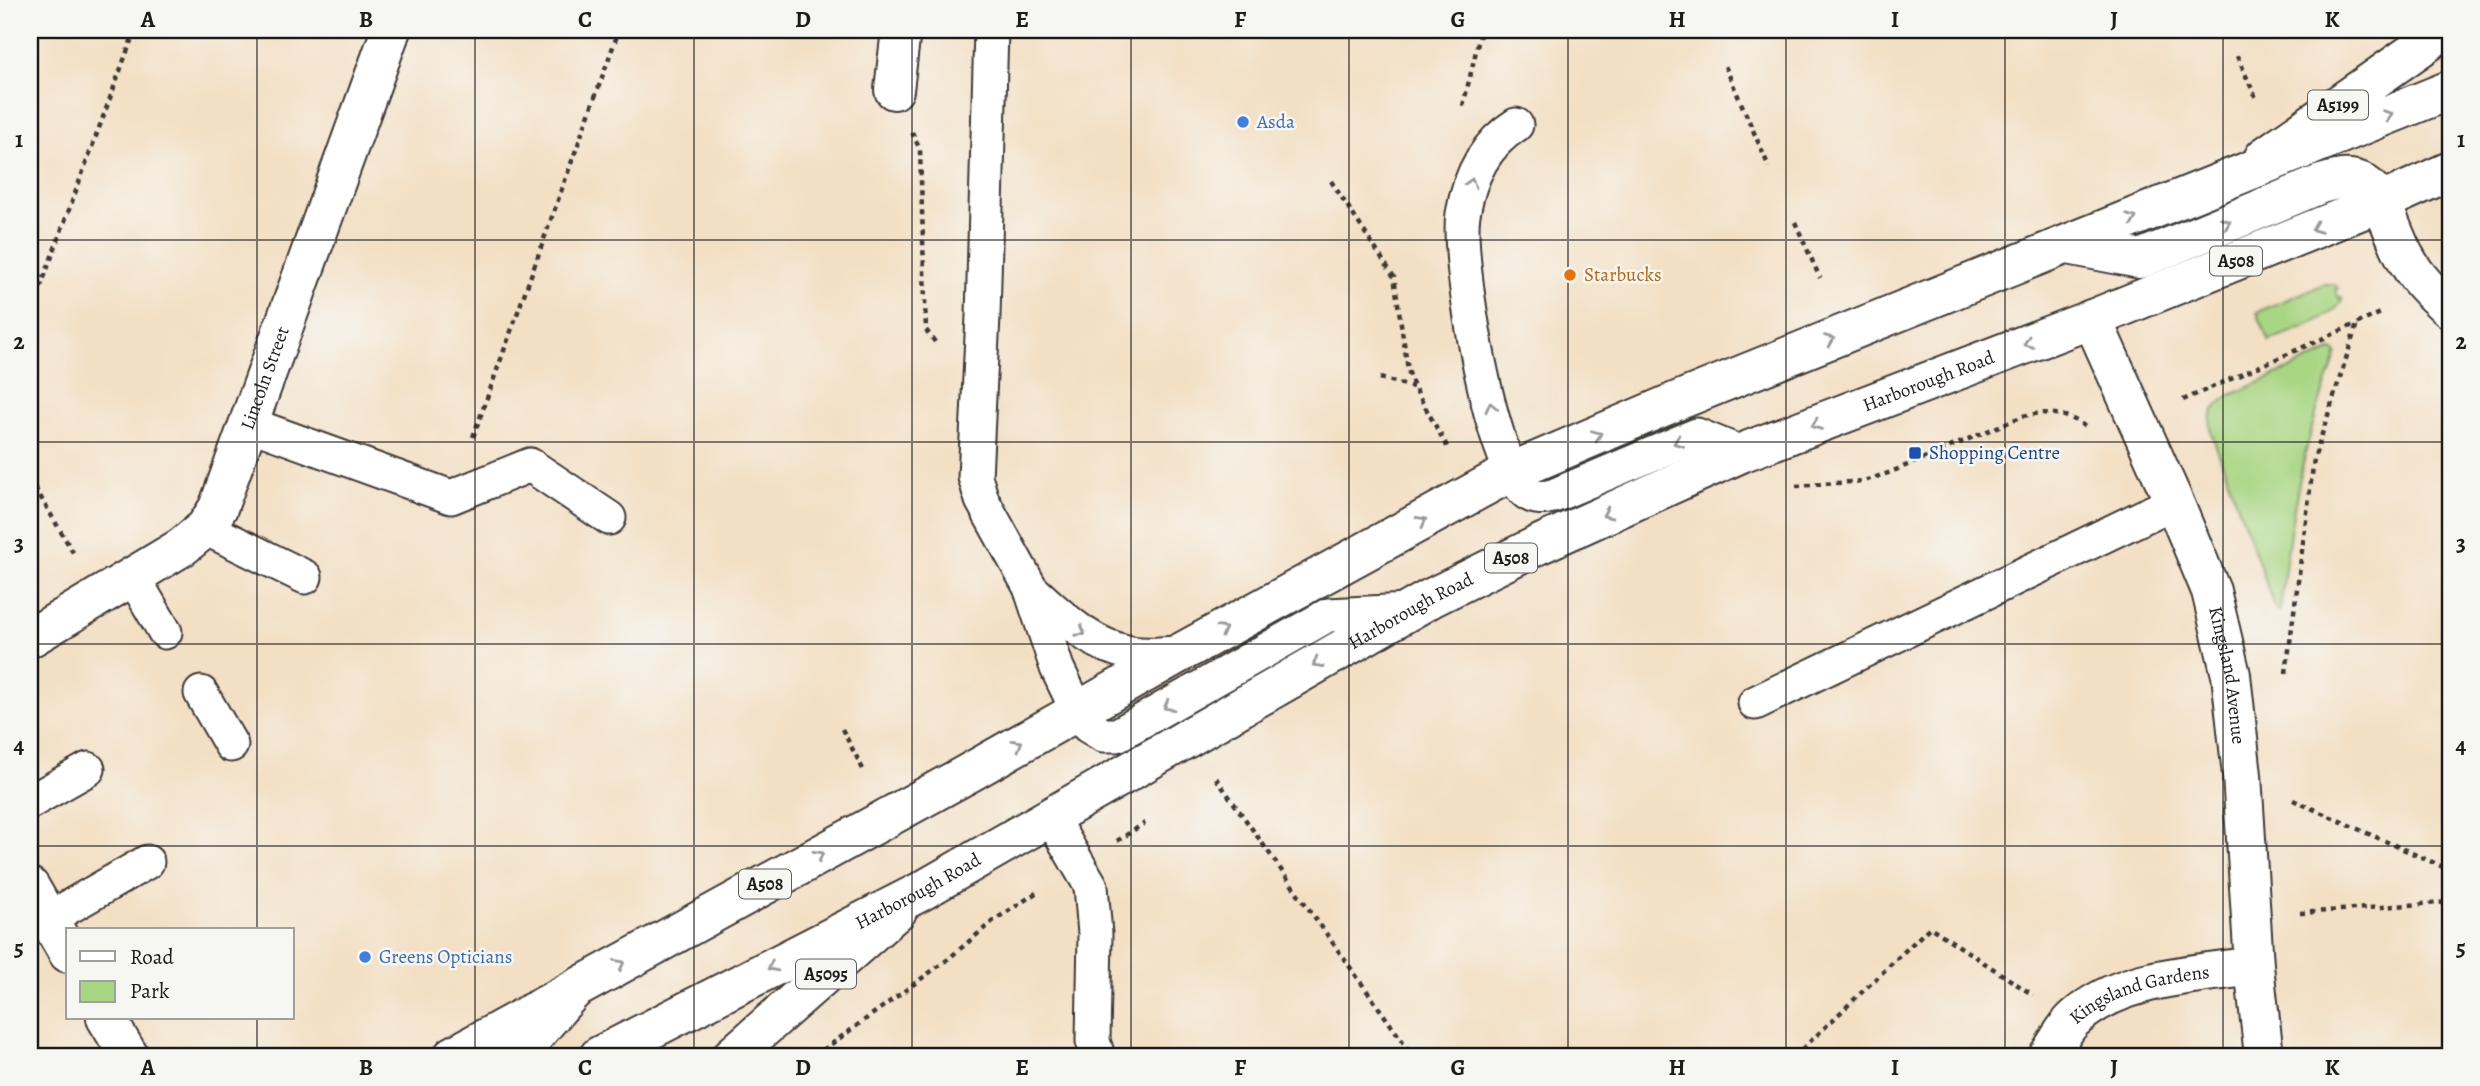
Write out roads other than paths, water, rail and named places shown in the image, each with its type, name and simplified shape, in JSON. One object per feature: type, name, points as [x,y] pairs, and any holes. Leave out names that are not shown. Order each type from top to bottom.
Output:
[{"type":"main road","name":"Lincoln Street","points":[[30,638],[182,548],[205,528],[218,508],[391,30]]},
{"type":"main road","points":[[894,90],[901,30]]},
{"type":"main road","name":"A5199","points":[[2234,178],[2441,30]]},
{"type":"main road","name":"A508","points":[[453,1056],[1511,472],[1677,401],[2450,90]]},
{"type":"main road","name":"Harborough Road","points":[[599,1056],[920,892],[1408,611],[1538,545],[1741,453],[2092,319],[2450,172]]},
{"type":"main road","name":"A508","points":[[2068,245],[2140,259],[2321,184],[2347,177],[2365,184],[2379,203]]},
{"type":"main road","points":[[2379,203],[2404,256],[2424,287],[2450,309]]},
{"type":"main road","name":"Kingsland Avenue","points":[[2092,319],[2211,592],[2231,675],[2244,804],[2254,966],[2264,1056]]},
{"type":"main road","name":"A5095","points":[[732,1056],[920,892]]},
{"type":"main road","points":[[39,903],[66,950]]},
{"type":"main road","name":"Kingsland Gardens","points":[[2048,1056],[2071,1021],[2106,996],[2155,981],[2254,966]]},
{"type":"main road","points":[[522,1056],[534,1036],[575,989]]},
{"type":"main road","points":[[107,1020],[129,1056]]},
{"type":"lane","points":[[991,30],[983,316],[975,477],[982,500],[1030,587],[1057,668],[1077,710],[1088,726],[1103,735],[1117,735],[1328,615],[1408,611]]},
{"type":"lane","points":[[1516,125],[1503,133],[1489,148],[1473,175],[1463,216],[1462,238],[1464,275],[1476,346],[1496,428],[1511,472],[1526,492],[1538,498],[1553,496],[1697,435],[1741,453]]},
{"type":"lane","points":[[249,424],[451,497],[530,465],[609,518]]},
{"type":"lane","points":[[1755,703],[2174,502]]},
{"type":"lane","points":[[205,528],[305,577]]},
{"type":"lane","points":[[133,577],[165,632]]},
{"type":"lane","points":[[1030,587],[1070,624],[1100,644],[1132,654],[1180,653]]},
{"type":"lane","points":[[201,693],[231,745]]},
{"type":"lane","points":[[30,803],[88,769]]},
{"type":"lane","points":[[1050,816],[1091,887],[1095,934],[1093,1041],[1098,1056]]},
{"type":"lane","points":[[39,903],[146,862]]},
{"type":"place","name":"Asda","points":[[1243,122]]},
{"type":"place","name":"Starbucks","points":[[1570,275]]},
{"type":"place","name":"Shopping Centre","points":[[1915,453]]},
{"type":"place","name":"Greens Opticians","points":[[365,957]]}]
